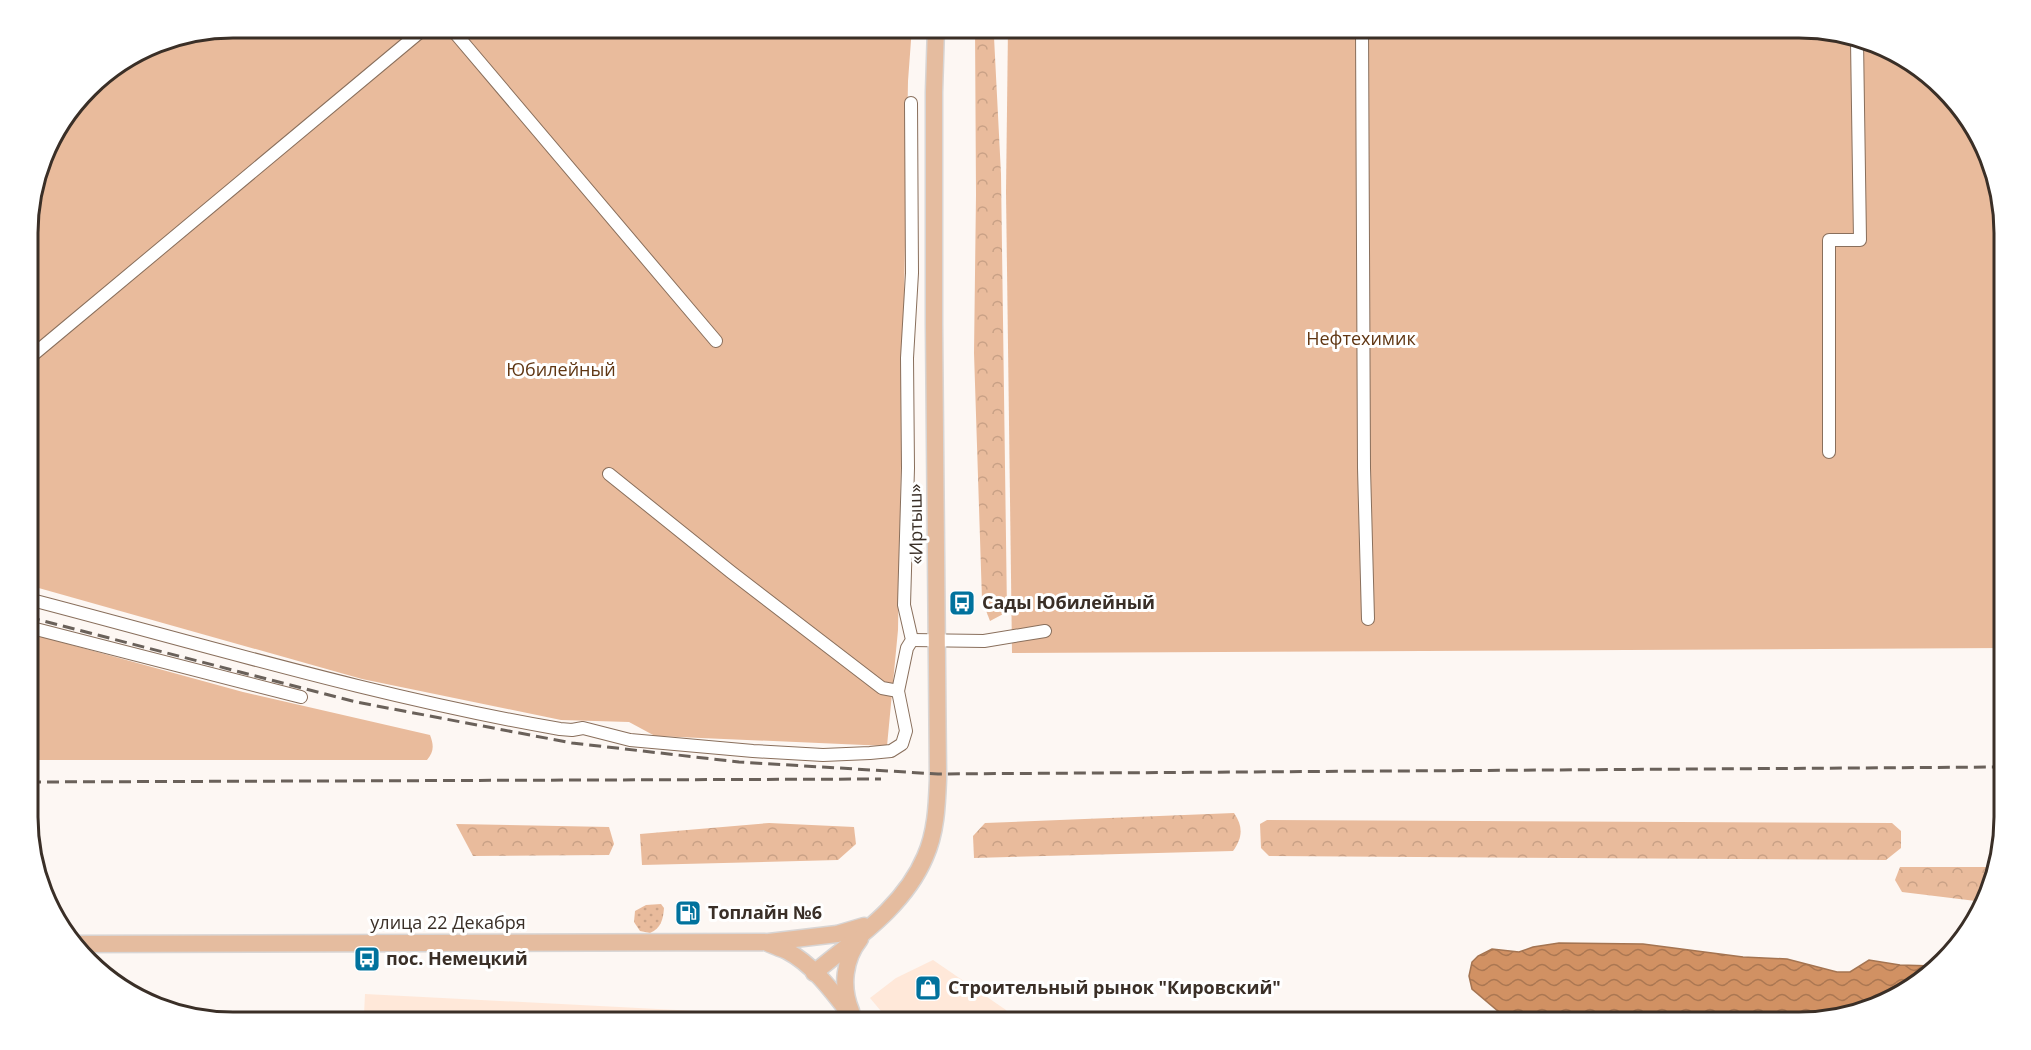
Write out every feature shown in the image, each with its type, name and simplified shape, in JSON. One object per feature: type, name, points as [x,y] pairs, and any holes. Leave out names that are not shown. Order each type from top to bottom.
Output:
[{"type":"main road","name":"«Иртыш»","points":[[814,973],[876,921],[912,882],[926,855],[934,826],[938,779],[934,313],[936,38]]},
{"type":"main road","points":[[765,942],[837,934],[876,921]]},
{"type":"main road","points":[[853,1012],[846,995],[845,976],[848,961],[857,944],[876,921]]},
{"type":"main road","name":"улица 22 Декабря","points":[[85,944],[765,942],[788,951],[814,973],[848,1012]]},
{"type":"street","points":[[38,351],[413,38]]},
{"type":"street","points":[[459,38],[716,341]]},
{"type":"street","points":[[1362,38],[1364,468],[1368,619]]},
{"type":"street","points":[[1829,452],[1829,240],[1860,240],[1857,47]]},
{"type":"street","points":[[38,601],[360,688],[489,717],[560,729],[583,728],[630,740],[753,751],[823,754],[870,753],[891,750],[902,744],[906,731],[898,691],[912,640],[904,605],[908,468],[907,358],[912,273],[911,103]]},
{"type":"street","points":[[609,474],[731,572],[882,688],[898,691]]},
{"type":"street","points":[[38,629],[208,671],[301,697]]},
{"type":"street","points":[[912,640],[984,640],[1045,631]]},
{"type":"shaded area","name":"Строительный рынок \"Кировский\"","points":[[933,960],[1008,1012],[882,1012],[870,998],[896,978]]},
{"type":"shaded area","points":[[365,994],[716,1012],[364,1012]]},
{"type":"green space","name":"Юбилейный","points":[[911,38],[908,81],[898,630],[887,746],[655,736],[629,722],[561,720],[362,679],[38,588],[38,220],[41,194],[52,158],[70,124],[86,104],[104,86],[135,64],[158,52],[207,39]]},
{"type":"green space","points":[[975,38],[994,38],[1001,174],[1007,612],[990,621],[982,600],[974,353]]},
{"type":"green space","name":"Нефтехимик","points":[[1008,38],[1798,38],[1837,41],[1885,58],[1907,70],[1927,86],[1961,124],[1979,158],[1992,207],[1994,232],[1994,648],[1012,653],[1006,192]]},
{"type":"green space","points":[[38,636],[243,692],[430,735],[433,745],[427,760],[38,760]]},
{"type":"green space","points":[[1234,813],[1241,832],[1233,851],[974,858],[973,836],[985,823]]},
{"type":"green space","points":[[1267,820],[1892,823],[1901,831],[1901,848],[1886,860],[1269,856],[1261,848],[1260,824]]},
{"type":"green space","points":[[769,823],[854,827],[856,844],[838,860],[642,865],[640,834]]},
{"type":"green space","points":[[456,824],[609,827],[614,844],[609,855],[473,856]]},
{"type":"green space","points":[[1900,867],[1987,867],[1975,901],[1902,892],[1895,880]]},
{"type":"green space","points":[[661,904],[664,908],[659,926],[650,933],[640,931],[634,922],[635,911],[646,905]]},
{"type":"water","points":[[1559,943],[1643,944],[1743,957],[1787,959],[1837,972],[1850,972],[1869,960],[1925,966],[1907,980],[1861,1002],[1837,1009],[1811,1012],[1499,1012],[1472,989],[1469,976],[1472,962],[1478,956],[1492,949],[1519,952],[1533,947]]},
{"type":"railway","points":[[38,620],[356,702],[572,743],[739,762],[938,774],[1994,767]]},
{"type":"railway","points":[[38,782],[881,779]]},
{"type":"place","name":"Сады Юбилейный","points":[[962,603]]},
{"type":"place","name":"Топлайн №6","points":[[688,913]]},
{"type":"place","name":"пос. Немецкий","points":[[367,959]]},
{"type":"place","name":"Строительный рынок \"Кировский\"","points":[[928,988]]}]
